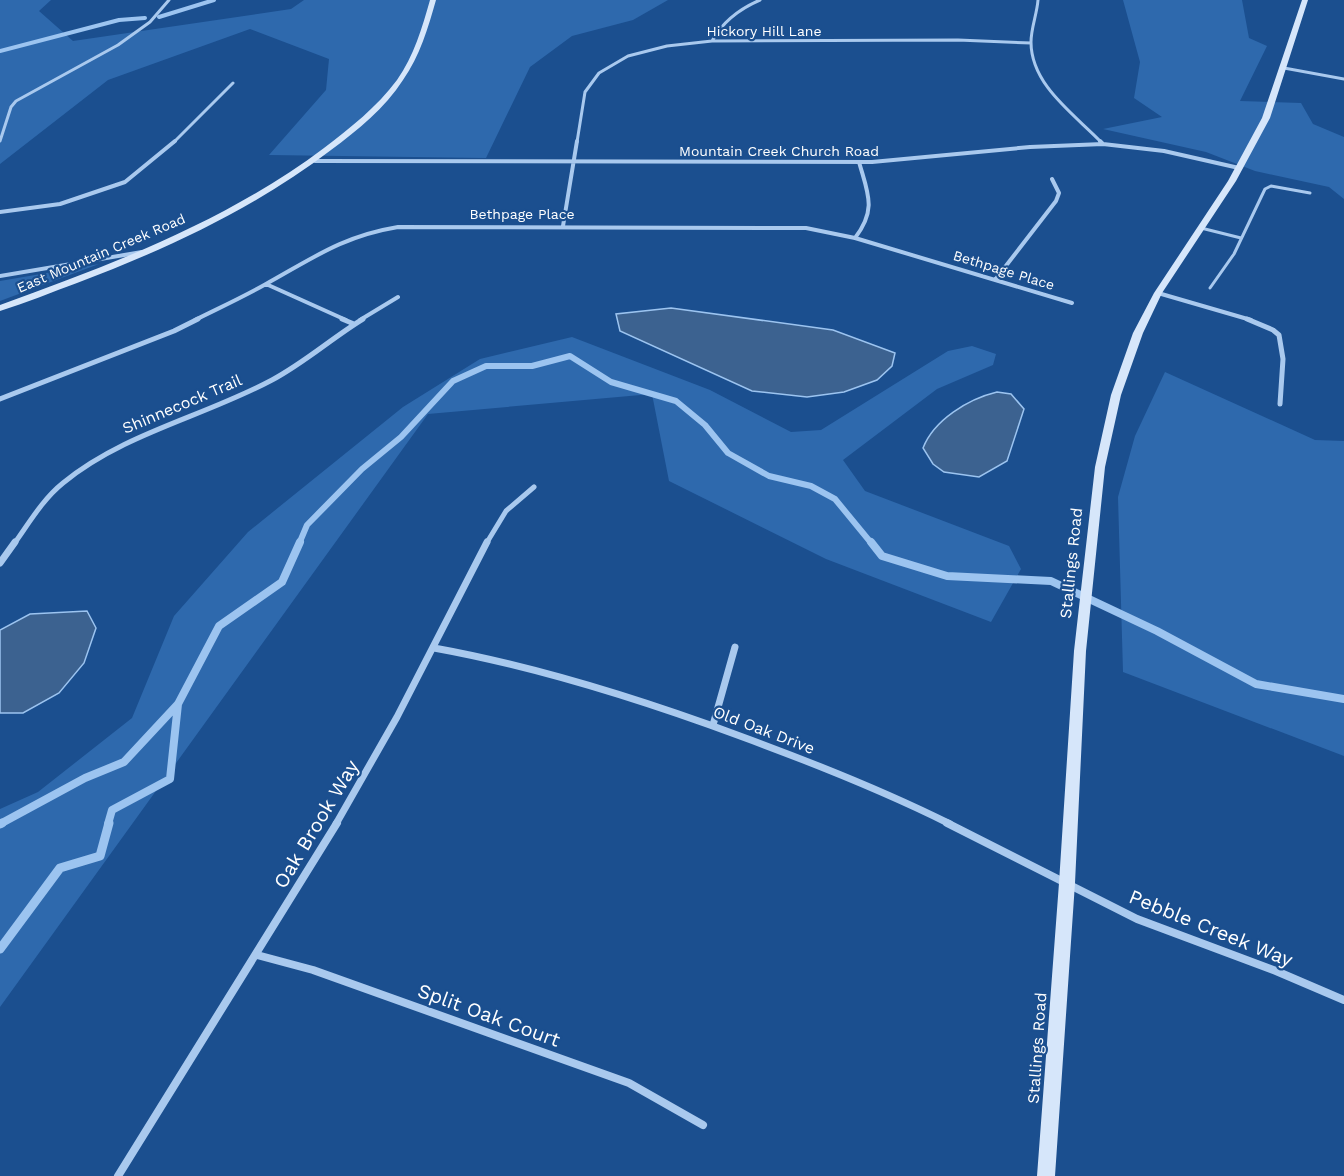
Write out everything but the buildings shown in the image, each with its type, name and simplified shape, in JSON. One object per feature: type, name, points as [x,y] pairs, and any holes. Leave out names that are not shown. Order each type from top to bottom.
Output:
[{"type":"street","points":[[0,141],[11,107],[16,101],[118,45],[150,22],[169,0]]},
{"type":"street","name":"East Mountain Creek Road","points":[[0,308],[149,251],[237,207],[315,161],[359,124],[400,80],[414,56],[433,0]]},
{"type":"street","points":[[712,41],[719,27],[726,21],[742,9],[760,0]]},
{"type":"street","points":[[1038,0],[1031,43],[1036,66],[1050,90],[1103,144]]},
{"type":"street","name":"Stallings Road","points":[[1046,1176],[1067,883],[1080,651],[1100,467],[1116,395],[1138,333],[1158,293],[1239,168],[1266,118],[1305,0]]},
{"type":"street","name":"Hickory Hill Lane","points":[[563,226],[585,92],[599,73],[617,61],[641,52],[675,44],[712,41],[958,40],[1031,43]]},
{"type":"street","points":[[1284,68],[1344,79]]},
{"type":"street","points":[[0,212],[60,204],[125,182],[168,148],[233,83]]},
{"type":"street","name":"Mountain Creek Church Road","points":[[315,161],[859,162],[898,161],[1030,147],[1103,144],[1164,151],[1239,168]]},
{"type":"street","points":[[855,238],[869,221],[870,215],[869,199],[859,162]]},
{"type":"street","points":[[995,280],[1056,201],[1059,193],[1052,179]]},
{"type":"street","name":"Bethpage Place","points":[[0,399],[174,331],[266,284],[336,244],[374,231],[423,226],[806,228],[855,238],[1072,303]]},
{"type":"street","points":[[0,276],[149,251]]},
{"type":"street","points":[[266,284],[354,324]]},
{"type":"street","points":[[1158,293],[1274,329],[1279,334],[1281,344],[1280,404]]},
{"type":"street","name":"Shinnecock Trail","points":[[0,563],[44,502],[62,484],[89,464],[121,445],[272,380],[354,324],[399,297]]},
{"type":"street","name":"Oak Brook Way","points":[[118,1176],[257,955],[363,779],[434,648],[497,523],[506,511],[534,487]]},
{"type":"street","points":[[713,725],[735,647]]},
{"type":"street","name":"Old Oak Drive","points":[[434,648],[489,658],[540,671],[648,702],[713,725],[803,759],[918,808],[1067,883]]},
{"type":"street","name":"Pebble Creek Way","points":[[1067,883],[1137,919],[1344,999]]},
{"type":"street","name":"Split Oak Court","points":[[257,955],[313,970],[629,1083],[703,1125]]},
{"type":"lane","points":[[1210,288],[1234,254],[1265,189],[1271,186],[1310,194]]},
{"type":"lane","points":[[1201,228],[1241,238]]},
{"type":"shaded area","points":[[0,0],[51,0],[39,11],[73,41],[291,9],[304,0],[668,0],[633,20],[572,36],[530,67],[486,158],[269,155],[326,90],[329,59],[250,29],[108,80],[0,164]]},
{"type":"shaded area","points":[[1123,0],[1242,0],[1249,38],[1267,46],[1240,101],[1301,103],[1313,124],[1344,137],[1344,199],[1329,187],[1255,171],[1206,152],[1103,129],[1162,117],[1134,98],[1140,62]]},
{"type":"shaded area","points":[[99,264],[0,301],[0,281]]},
{"type":"shaded area","points":[[671,308],[833,330],[895,353],[892,366],[877,380],[844,392],[807,397],[752,391],[620,331],[616,314]]},
{"type":"shaded area","points":[[572,337],[710,390],[791,432],[821,430],[948,351],[972,346],[996,354],[993,365],[937,389],[843,460],[865,491],[1009,546],[1021,569],[991,622],[826,559],[669,481],[652,394],[428,414],[0,1007],[0,809],[38,792],[132,718],[174,616],[248,532],[403,407],[480,359]]},
{"type":"shaded area","points":[[1165,372],[1315,440],[1344,441],[1344,756],[1123,672],[1118,497],[1135,436]]},
{"type":"shaded area","points":[[997,392],[1011,394],[1024,409],[1007,461],[979,477],[944,472],[933,464],[923,448],[935,428],[964,405]]},
{"type":"shaded area","points":[[87,611],[96,628],[84,663],[59,693],[23,713],[0,713],[0,630],[30,614]]},
{"type":"waterway","points":[[159,17],[214,0]]},
{"type":"waterway","points":[[0,51],[119,20],[145,18]]},
{"type":"waterway","points":[[299,544],[307,525],[362,469],[401,437],[453,381],[486,366],[532,366],[570,356],[611,382],[676,401],[705,425],[728,453],[769,476],[811,486],[835,499],[872,544]]},
{"type":"waterway","points":[[178,704],[219,626],[282,582],[300,542]]},
{"type":"waterway","points":[[871,542],[882,556],[947,576],[1051,581],[1157,631],[1256,684],[1344,699]]},
{"type":"waterway","points":[[2,823],[0,824],[85,778],[124,762],[178,704]]},
{"type":"waterway","points":[[108,824],[112,810],[170,779],[178,704]]},
{"type":"waterway","points":[[0,949],[60,868],[100,856],[109,823]]}]
